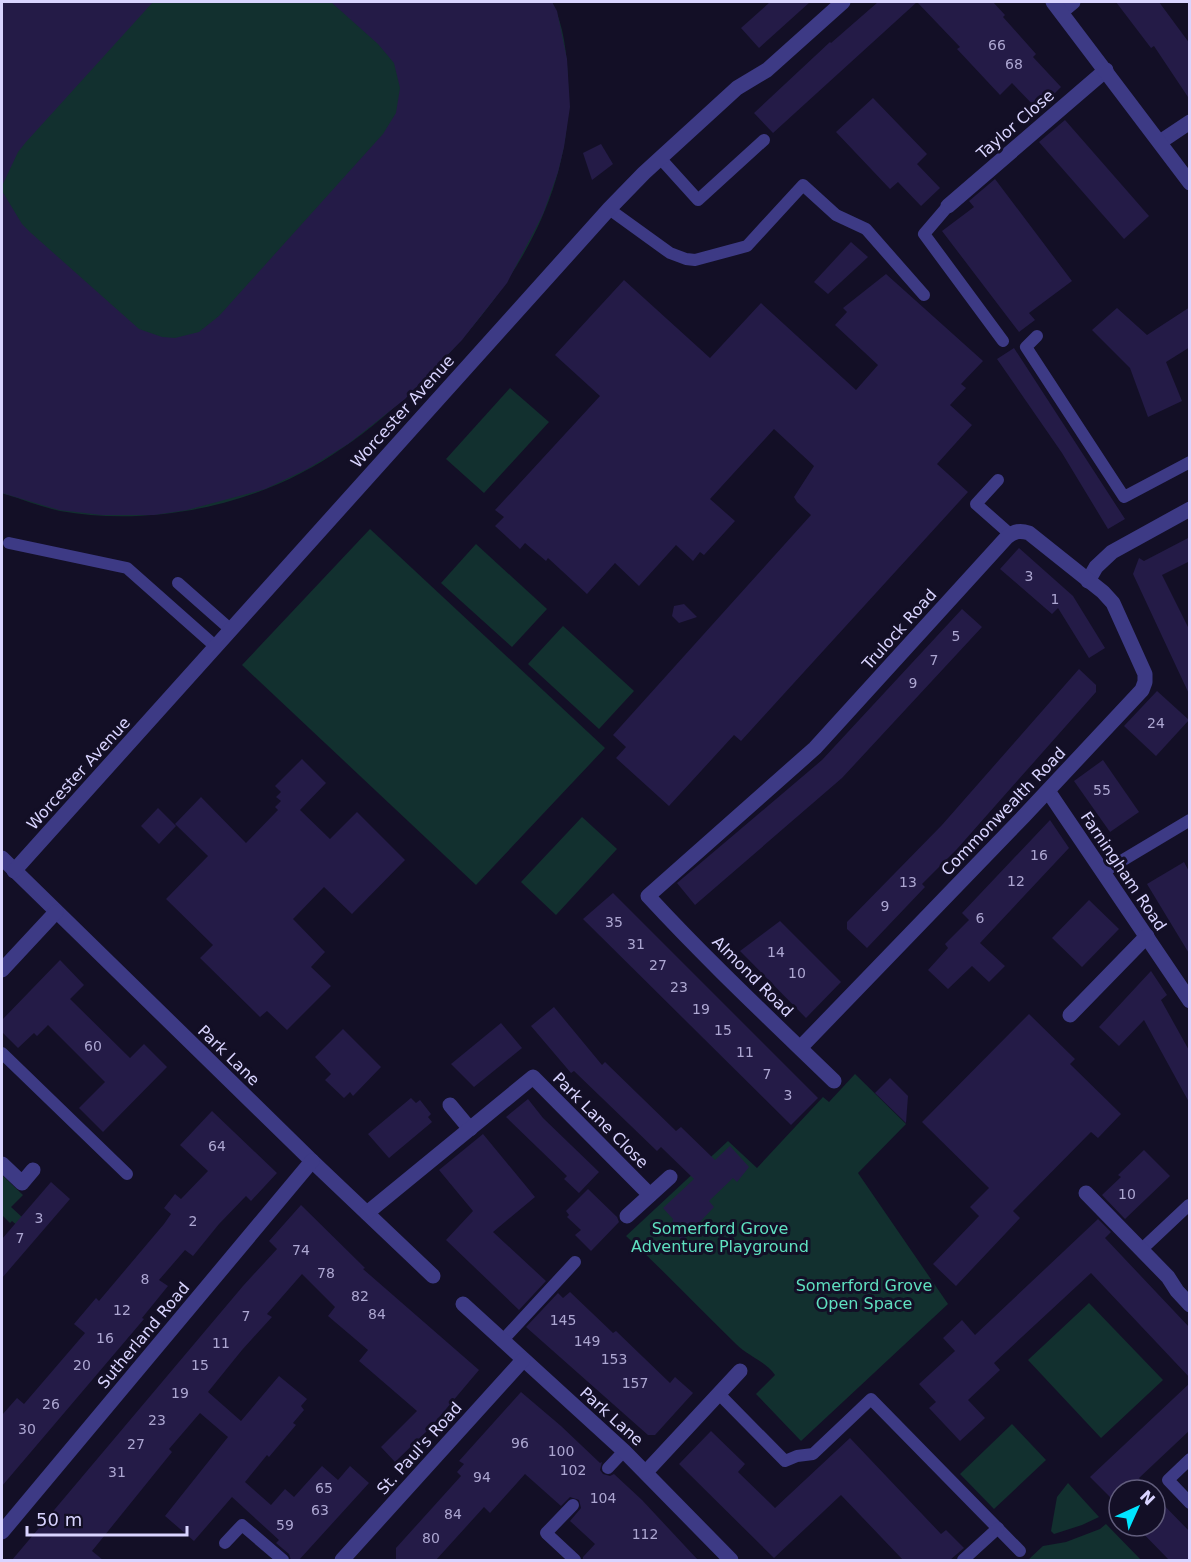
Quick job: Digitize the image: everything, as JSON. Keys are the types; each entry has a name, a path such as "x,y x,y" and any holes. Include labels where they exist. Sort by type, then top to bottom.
{"street":[{"name":"Worcester Avenue","path":"14,871 609,209 660,158 737,88 767,70 843,2"},
{"path":"1062,5 1106,70 1190,183"},
{"name":"Taylor Close","path":"948,206 1106,70"},
{"path":"1160,142 1190,122"},
{"path":"1010,534 1021,530 1029,533 1088,581 1096,567 1112,552 1190,508"},
{"name":"Trulock Road","path":"648,896 815,748 1010,534"},
{"name":"Commonwealth Road","path":"800,1048 1137,696 1145,682 1145,674 1113,603 1088,581"},
{"name":"Farningham Road","path":"1048,791 1190,1001"},
{"name":"Park Lane","path":"2,858 433,1276"},
{"name":"Almond Road","path":"648,896 834,1081"},
{"path":"2,970 56,912"},
{"path":"1070,1015 1147,936"},
{"name":"Park Lane Close","path":"367,1213 533,1077 650,1195"},
{"path":"450,1105 470,1129"},
{"name":"Sutherland Road","path":"2,1530 312,1161"},
{"path":"2,1164 22,1183 33,1170"},
{"name":"Park Lane Close","path":"627,1216 670,1177"},
{"path":"1086,1193 1168,1277 1190,1305"},
{"name":"Park Lane","path":"463,1304 646,1472 731,1560"},
{"name":"St. Paul's Road","path":"342,1560 523,1360"},
{"path":"646,1472 740,1371"}],"lane":[{"path":"660,158 698,200 764,140"},
{"path":"609,209 670,253 695,260 747,246 803,185 836,215 866,229 924,296"},
{"path":"948,206 924,234 1003,341"},
{"path":"1037,336 1026,347 1124,497 1190,462"},
{"path":"998,480 976,504 1010,534"},
{"path":"9,543 127,568 215,646"},
{"path":"178,583 230,629"},
{"path":"1103,872 1190,820"},
{"path":"2,1053 127,1174"},
{"path":"1141,1250 1189,1205"},
{"path":"502,1341 575,1262"},
{"path":"719,1394 785,1461 797,1456 813,1454 871,1399 1020,1551"},
{"path":"608,1468 624,1451"},
{"path":"1190,1459 1168,1480 1190,1503"},
{"path":"573,1505 546,1533 575,1560"},
{"path":"225,1543 242,1525 283,1560"},
{"path":"963,1560 998,1528"}],"green space":[{"path":"2,2 552,2 564,40 568,81 567,124 560,165 547,204 530,242 509,278 484,312 428,375 353,441 289,479 242,498 216,505 138,516 86,515 53,509 2,493"},
{"path":"510,388 549,422 484,493 446,459"},
{"path":"370,529 605,748 476,885 242,665"},
{"path":"476,544 547,609 512,647 441,583"},
{"path":"563,626 634,691 599,729 528,664"},
{"path":"582,817 617,849 556,915 521,882"},
{"name":"Somerford Grove Open Space","path":"855,1074 906,1124 858,1173 948,1304 801,1441 756,1394 775,1375 771,1370 736,1344 626,1236 728,1141 757,1168 823,1097 829,1102"},
{"path":"2,1175 23,1195 11,1207 24,1219 18,1226 12,1221 10,1223 2,1215"},
{"path":"1089,1303 1163,1380 1101,1438 1028,1360"},
{"path":"1012,1424 1046,1460 994,1509 960,1474"},
{"path":"1068,1483 1099,1517 1054,1534 1051,1531 1057,1497"},
{"path":"1106,1524 1107,1538 1120,1538 1141,1560 1028,1560 1043,1546 1066,1542 1100,1529"}],"building":[{"path":"2,2 153,2 26,142 18,152 2,186"},
{"path":"331,2 552,2 557,11 567,59 570,107 564,147 543,214 507,283 462,340 405,399 348,444 307,469 265,489 187,510 154,515 102,515 59,510 2,493 2,191 22,224 139,329 162,337 175,338 199,332 219,316 383,134 396,113 400,88 394,63 378,44"},
{"path":"770,2 810,2 759,48 741,28"},
{"path":"878,2 917,2 773,133 754,113 830,42"},
{"path":"917,2 993,2 1005,15 1003,17 1036,54 1033,57 1061,87 1038,110 1012,83 1000,95 957,49 960,47"},
{"path":"1116,2 1159,2 1190,44 1190,100 1154,46 1151,48"},
{"path":"873,98 927,154 917,164 940,188 921,206 898,182 890,189 836,132"},
{"path":"1065,120 1149,216 1124,239 1039,142"},
{"path":"601,144 613,164 592,180 583,153"},
{"path":"995,179 1072,281 1029,313 1035,320 1019,332 942,231 974,207 969,201"},
{"path":"851,242 868,257 828,294 814,282"},
{"path":"886,274 983,361 961,384 966,388 950,405 972,425 937,464 968,492 741,741 734,735 669,806 616,758 626,747 613,735 811,515 794,497 814,466 774,429 710,499 735,521 704,555 700,552 693,561 676,545 639,586 615,563 587,594 548,558 546,561 525,543 520,549 495,526 504,517 495,510 600,396 555,355 624,280 710,358 761,303 856,390 878,365 835,325 847,312 843,308"},
{"path":"1190,307 1190,347 1166,362 1182,401 1148,417 1130,368 1092,330 1117,308 1147,335"},
{"path":"1014,348 1125,519 1108,529 1062,453 997,359"},
{"path":"1190,537 1190,561 1162,575 1190,631 1190,696 1133,574 1139,558 1144,561"},
{"path":"1019,548 1073,596 1105,648 1089,658 1058,608 1052,614 1000,569"},
{"path":"684,604 697,617 679,623 672,616 674,606"},
{"path":"962,609 982,627 842,778 695,905 677,883 822,760"},
{"path":"1079,669 1096,685 1096,692 957,849 922,884 925,887 867,948 847,929 847,922 942,825"},
{"path":"1157,691 1189,720 1156,756 1124,726"},
{"path":"302,759 326,783 300,810 330,839 357,812 405,860 352,914 324,887 293,919 325,952 311,967 331,986 287,1030 267,1011 260,1017 200,958 213,945 166,899 208,856 175,824 201,797 246,843 278,810 275,807 281,801 276,797 281,792 275,786"},
{"path":"1103,760 1139,812 1110,832 1074,781"},
{"path":"158,808 176,826 159,844 141,826"},
{"path":"1050,820 1069,848 980,943 1005,966 989,982 972,966 948,989 928,970 948,948 945,944 969,920 962,913"},
{"path":"1184,862 1190,873 1190,955 1147,884"},
{"path":"613,893 818,1098 791,1125 583,919"},
{"path":"1089,900 1119,929 1082,967 1052,938"},
{"path":"780,921 841,982 806,1018 740,951"},
{"path":"60,960 84,985 70,999 130,1058 144,1044 167,1067 103,1132 79,1108 105,1082 48,1025 37,1036 34,1033 18,1048 2,1032 2,1020"},
{"path":"1151,971 1167,995 1161,1000 1190,1052 1190,1104 1144,1020 1119,1046 1099,1027"},
{"path":"554,1007 602,1065 605,1062 676,1131 681,1127 715,1160 730,1146 749,1167 737,1182 733,1178 709,1201 714,1207 682,1241 671,1228 673,1219 663,1208 694,1179 661,1147 657,1151 574,1071 571,1073 531,1026"},
{"path":"1029,1014 1075,1059 1070,1064 1121,1114 1098,1138 1091,1132 1013,1211 1020,1218 956,1286 933,1264 979,1216 970,1207 989,1188 922,1122"},
{"path":"501,1023 522,1048 474,1087 451,1064"},
{"path":"343,1029 381,1067 353,1096 350,1092 344,1098 325,1080 331,1074 315,1057"},
{"path":"890,1078 908,1096 906,1123 875,1093"},
{"path":"411,1098 416,1103 420,1100 431,1114 428,1117 432,1122 389,1158 368,1134"},
{"path":"528,1099 543,1118 599,1172 579,1193 564,1179 567,1176 506,1117"},
{"path":"212,1111 277,1173 251,1201 246,1196 193,1256 185,1250 159,1280 168,1286 142,1318 144,1319 2,1486 2,1415 17,1398 24,1404 85,1333 74,1324 96,1298 99,1301 164,1224 171,1214 164,1208 175,1194 181,1199 208,1171 180,1145"},
{"path":"483,1134 535,1197 493,1232 546,1281 519,1310 446,1240 473,1211 439,1170"},
{"path":"1144,1150 1170,1176 1125,1219 1102,1195 1121,1177 1118,1175"},
{"path":"51,1182 70,1199 2,1278 2,1239"},
{"path":"588,1189 617,1217 619,1222 591,1251 575,1235 581,1230 567,1217 569,1215 566,1211"},
{"path":"301,1205 365,1268 363,1269 479,1370 430,1428 395,1462 381,1447 417,1411 359,1361 368,1350 328,1316 335,1307 302,1274 267,1314 272,1317 208,1392 241,1421 279,1376 307,1399 301,1406 304,1410 293,1423 296,1425 245,1482 271,1505 285,1489 294,1497 322,1466 338,1480 350,1466 369,1483 299,1560 291,1560 289,1554 276,1543 279,1540 232,1497 194,1541 165,1516 228,1437 200,1413 169,1449 172,1452 92,1551 103,1560 12,1560 243,1286 277,1249 269,1241"},
{"path":"1098,1219 1111,1232 1105,1238 1190,1328 1190,1378 1091,1273 994,1363 1000,1370 968,1400 985,1418 960,1441 929,1408 936,1402 919,1384 955,1351 943,1338 962,1320 975,1335"},
{"path":"570,1292 613,1333 616,1331 670,1383 675,1377 693,1393 655,1435 648,1435 526,1327 558,1293 563,1298"},
{"path":"1190,1383 1190,1430 1139,1478 1107,1478 1107,1494 1090,1477"},
{"path":"521,1392 600,1463 602,1462 600,1470 603,1474 610,1476 614,1474 642,1500 698,1560 583,1560 595,1544 570,1521 581,1508 579,1500 570,1497 561,1506 525,1474 490,1513 484,1507 436,1560 396,1560 396,1548 461,1476 457,1472 464,1464 459,1461"},
{"path":"711,1431 745,1464 738,1472 775,1508 850,1438 941,1534 946,1530 964,1548 950,1560 903,1560 841,1495 774,1558 679,1464"},
{"path":"1167,1508 1190,1532 1190,1560 1169,1560 1148,1538 1167,1538"}],"park label":[{"name":"Somerford Grove Adventure Playground","path":"720,1237"}]}
